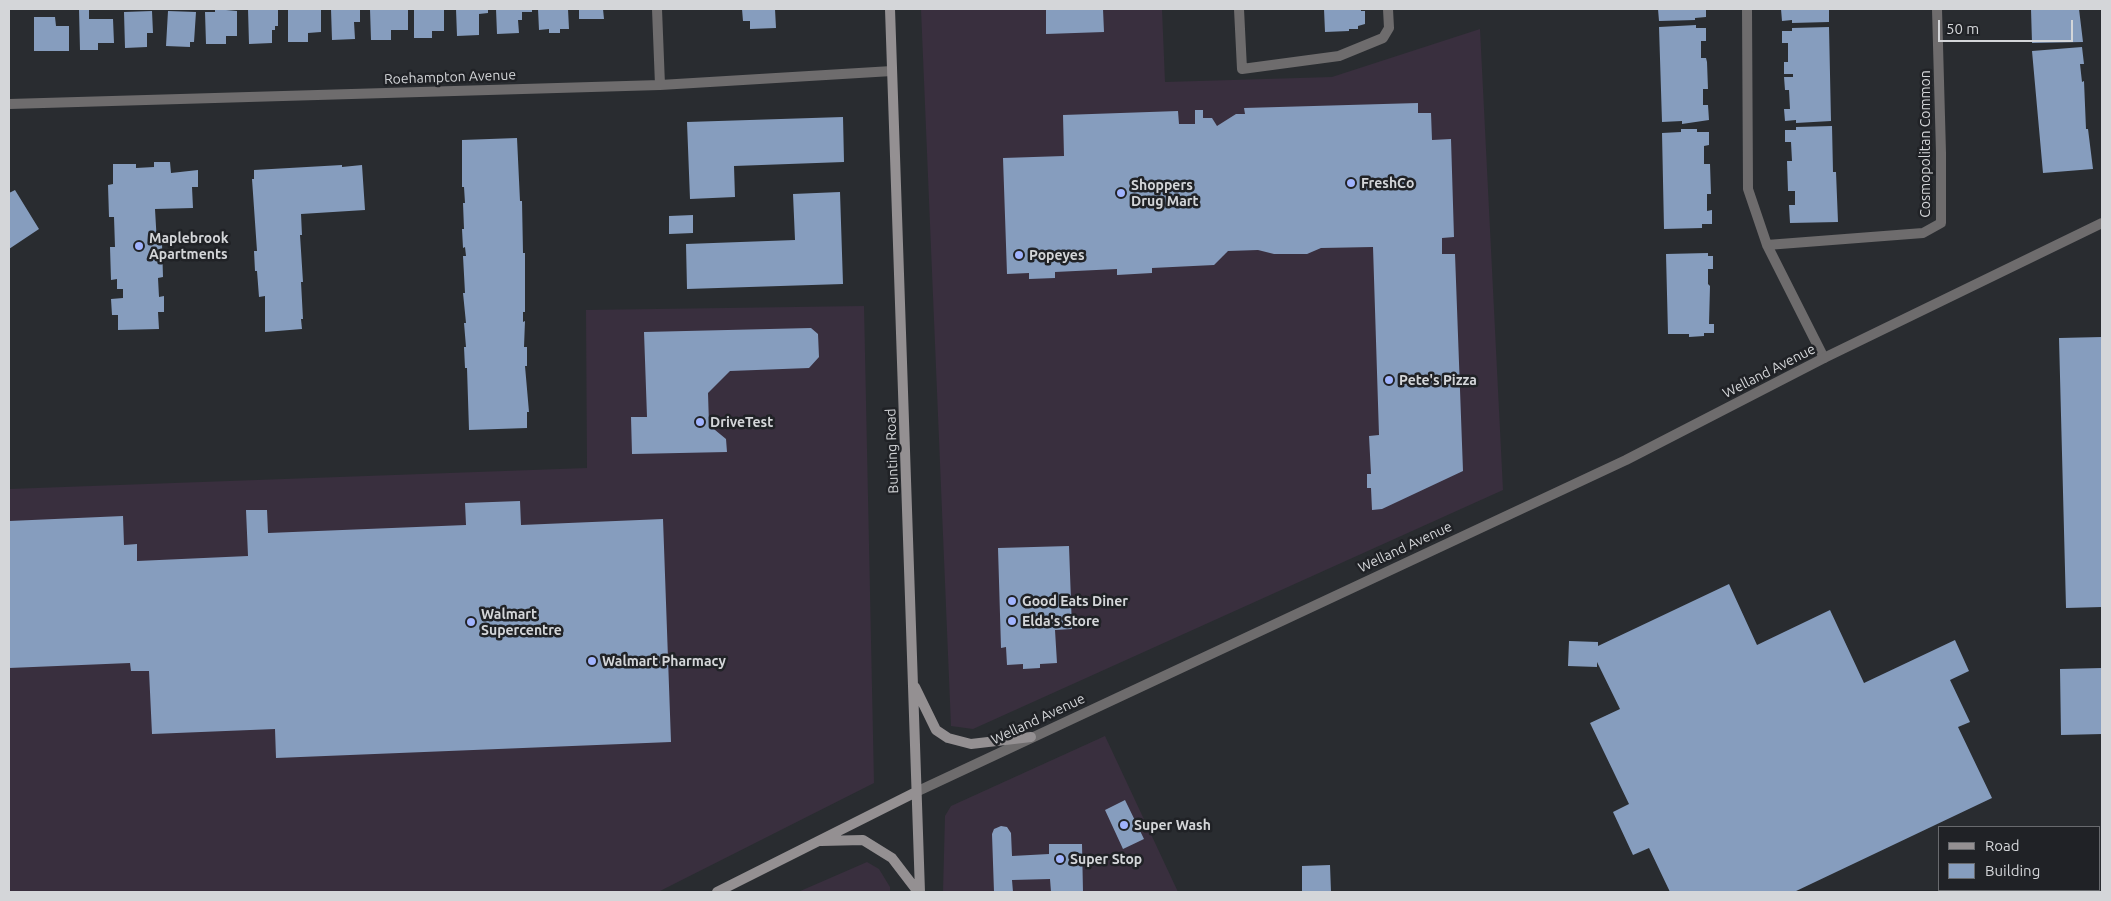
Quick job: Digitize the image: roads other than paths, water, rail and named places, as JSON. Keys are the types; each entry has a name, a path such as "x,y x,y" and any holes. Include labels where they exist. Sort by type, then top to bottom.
{"main road":[{"name":"Bunting Road","path":"890,9 919,892"},
{"path":"913,684 936,730 948,738 971,744 1031,737"},
{"name":"Welland Avenue","path":"717,892 916,792"},
{"path":"817,841 863,840 892,858 919,892"}],"street":[{"path":"658,9 660,85"},
{"path":"1239,9 1242,69 1339,56 1383,38 1389,28 1388,9"},
{"path":"1747,9 1748,189 1767,245 1824,358"},
{"name":"Cosmopolitan Common","path":"1767,245 1923,233 1941,223 1937,9"},
{"name":"Roehampton Avenue","path":"9,104 660,85 892,72"},
{"name":"Welland Avenue","path":"916,792 1626,460 1824,358 2102,223"}],"place":[{"name":"FreshCo","path":"1351,183"},
{"name":"Shoppers Drug Mart","path":"1121,193"},
{"name":"Maplebrook Apartments","path":"139,246"},
{"name":"Popeyes","path":"1019,255"},
{"name":"Pete's Pizza","path":"1389,380"},
{"name":"DriveTest","path":"700,422"},
{"name":"Good Eats Diner","path":"1012,601"},
{"name":"Elda's Store","path":"1012,621"},
{"name":"Walmart Supercentre","path":"471,622"},
{"name":"Walmart Pharmacy","path":"592,661"},
{"name":"Super Wash","path":"1124,825"},
{"name":"Super Stop","path":"1060,859"}]}
